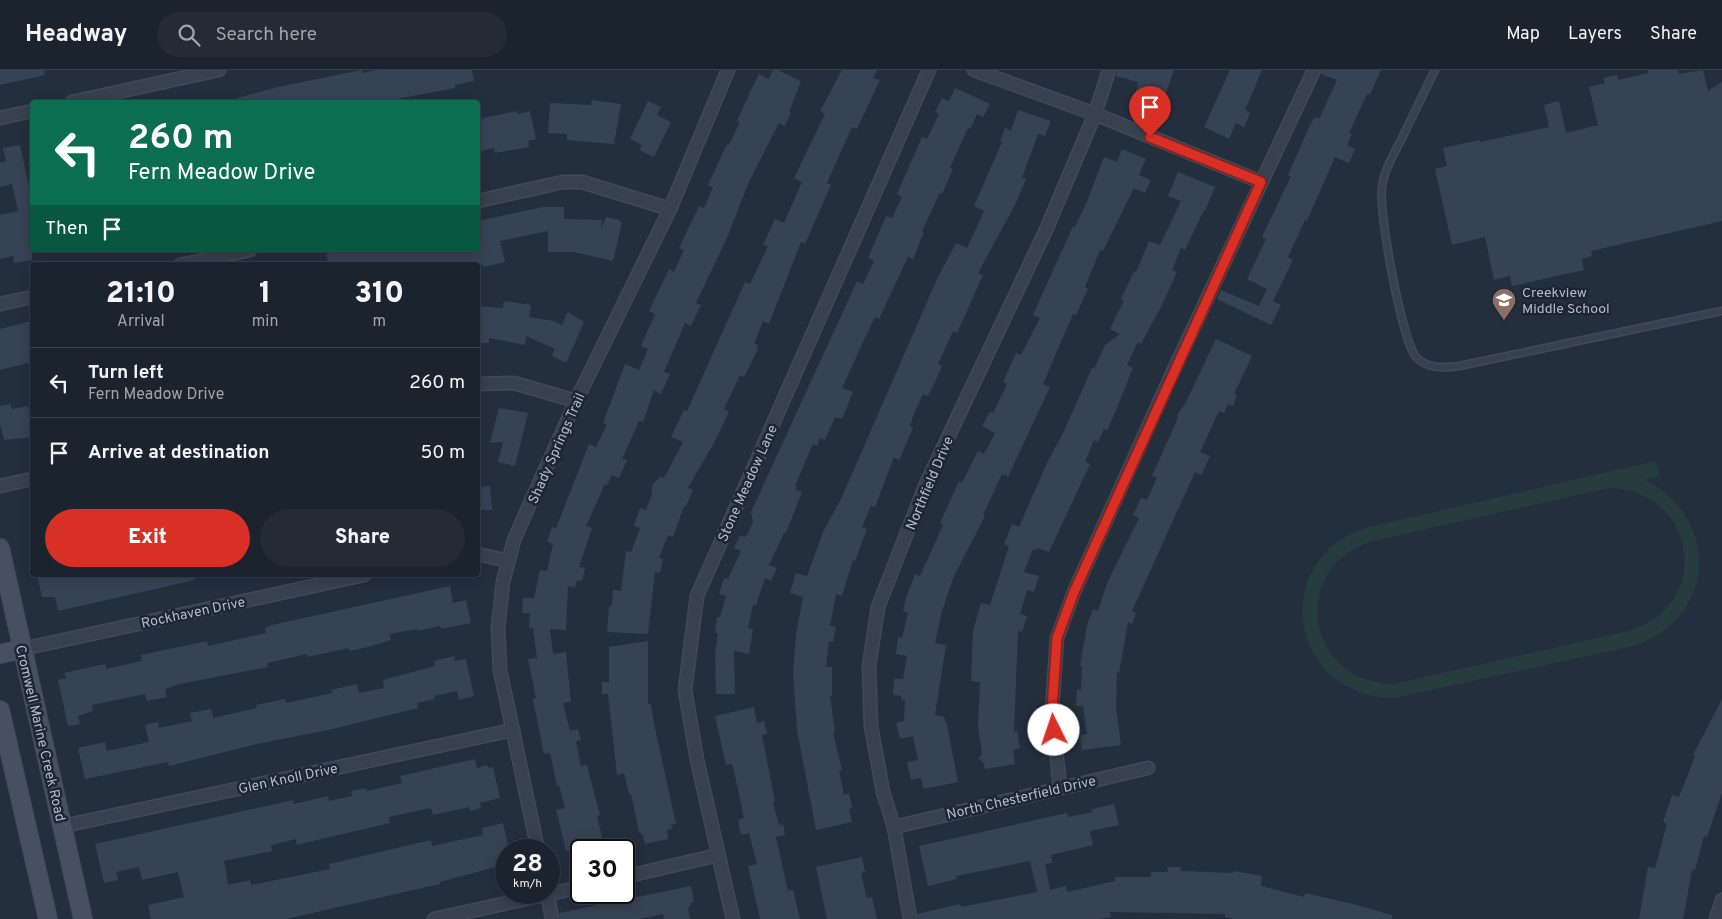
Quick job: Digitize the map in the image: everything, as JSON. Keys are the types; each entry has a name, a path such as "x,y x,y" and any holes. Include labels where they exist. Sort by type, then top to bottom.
{"main road":[{"name":"Cromwell Marine Creek Road","path":"0,548 83,919"},
{"path":"0,654 22,649"},
{"path":"0,710 48,919"}],"street":[{"path":"81,100 219,70"},
{"name":"Shady Springs Trail","path":"536,839 500,670 498,628 503,582 508,561 514,540 576,402 670,209 728,70"},
{"name":"Stone Meadow Lane","path":"733,919 697,760 685,690 697,596 929,70"},
{"path":"974,70 1095,114 1261,182"},
{"name":"Northfield Drive","path":"910,919 894,827 883,792 871,726 869,666 878,607 926,484 1046,230 1095,114 1109,70"},
{"path":"1060,788 1052,710 1057,638 1074,592 1314,70"},
{"path":"0,118 30,111"},
{"path":"480,201 563,182 582,182 670,209"},
{"path":"194,262 241,252"},
{"path":"0,304 30,297"},
{"path":"480,384 514,383 576,402"},
{"path":"0,486 30,479"},
{"path":"480,554 508,561"},
{"name":"Rockhaven Drive","path":"22,649 355,577"},
{"name":"Glen Knoll Drive","path":"63,826 513,730"},
{"name":"North Chesterfield Drive","path":"894,827 1148,768"},
{"path":"635,874 718,855"},
{"path":"1716,919 1722,900"},
{"path":"434,919 502,904"},
{"path":"549,904 552,919"}],"lane":[{"path":"1435,70 1387,168 1381,196 1381,213 1389,258 1407,336 1417,357 1432,366 1459,366 1722,311"}],"green space":[{"path":"1656,461 1660,476 1645,480 1670,497 1687,519 1697,543 1699,568 1694,592 1681,614 1661,633 1633,646 1394,698 1358,692 1331,675 1313,651 1304,623 1304,594 1315,566 1336,543 1369,527","holes":["1609,488 1639,494 1661,508 1676,527 1684,551 1683,575 1674,598 1656,617 1629,631 1393,684 1363,679 1341,665 1326,645 1318,622 1319,597 1328,574 1346,554 1373,541"]}],"building":[{"path":"0,70 44,70 45,75 0,85"},
{"path":"362,70 362,73 377,70 472,70 474,81 455,85 455,88 392,100 237,100 237,98 278,87"},
{"path":"773,70 778,70 801,81 789,112 791,113 785,126 779,123 748,184 727,238 696,303 701,305 691,326 685,323 664,372 670,374 661,394 654,390 643,422 639,421 622,459 627,460 619,478 612,475 607,485 605,484 586,526 592,528 579,567 585,568 582,581 577,580 575,588 568,586 566,630 550,629 553,654 566,652 571,702 563,703 570,731 578,729 581,740 576,741 581,766 587,765 600,815 597,816 602,839 570,839 570,851 566,851 556,810 565,808 559,785 557,786 550,753 544,754 533,699 536,698 528,659 537,658 533,628 529,628 530,613 522,613 523,598 534,598 540,570 547,571 553,544 547,542 552,527 556,528 589,444 596,447 607,424 603,423 625,364 639,370 648,349 641,346 655,314 649,311 669,269 674,272 684,250 679,248 699,206 704,208 713,187 708,185 727,144 729,145 740,122 737,121 752,88 759,74 769,79"},
{"path":"842,70 877,70 873,78 880,80 857,129 852,127 827,183 831,185 805,244 801,242 769,324 763,321 754,344 758,345 756,353 744,377 740,375 724,409 729,412 688,488 693,490 686,506 684,506 673,537 668,535 659,558 663,559 660,573 655,572 648,634 607,632 609,606 612,606 613,590 621,591 626,551 631,552 640,528 634,526 640,508 646,510 652,494 652,485 660,477 664,478 683,442 671,437 684,410 687,411 745,282 750,284 768,246 763,245 775,219 784,223 802,182 794,178 825,114 820,111"},
{"path":"1117,70 1174,70 1161,107 1134,100 1138,82 1116,76"},
{"path":"1230,70 1262,70 1245,110 1250,113 1244,127 1236,123 1229,139 1204,127"},
{"path":"1322,70 1381,70 1370,95 1367,94 1349,133 1352,134 1347,145 1355,149 1349,163 1335,157 1307,221 1305,220 1288,257 1293,260 1273,301 1281,305 1271,325 1217,299 1221,290 1259,306 1267,289 1247,279 1266,239 1262,237 1291,176 1288,175 1310,125 1315,117 1319,119 1337,80 1321,74"},
{"path":"1648,70 1678,70 1679,74 1703,70 1708,91 1722,82 1722,221 1591,251 1592,256 1582,259 1584,270 1512,286 1510,276 1494,280 1485,237 1452,245 1435,169 1447,166 1443,148 1549,127 1544,105 1559,101 1566,133 1598,125 1589,87 1605,83 1603,78 1617,75 1618,80 1648,73"},
{"path":"955,88 990,104 983,117 977,114 970,129 968,128 950,168 953,169 942,194 940,193 922,231 924,232 913,259 908,257 879,319 875,317 863,342 842,388 853,392 842,419 835,417 825,440 820,438 817,446 813,444 795,486 797,487 796,490 802,492 786,533 784,533 769,565 777,568 771,581 765,578 756,605 753,605 748,628 753,629 749,654 734,651 735,694 716,694 715,654 718,633 715,633 717,617 720,617 726,596 719,594 724,578 728,579 741,551 734,548 740,535 746,537 753,522 751,512 857,281 863,284 874,261 868,258 886,216 892,218 902,197 897,194 922,137 927,139 939,114 935,112 942,98 949,101"},
{"path":"592,100 621,104 614,144 567,140 567,134 548,133 550,103 591,105"},
{"path":"648,101 661,107 657,115 671,122 654,157 639,150 642,145 630,139"},
{"path":"1018,110 1051,121 1045,136 1038,134 1022,178 1026,179 1015,205 978,273 983,275 957,333 953,331 938,364 942,366 936,380 928,396 923,394 913,416 910,427 913,428 899,460 894,457 875,507 871,506 862,527 867,529 855,561 853,560 842,596 836,594 830,626 836,627 833,642 829,641 826,667 832,667 832,696 830,696 835,732 833,732 842,770 839,771 844,795 849,793 852,808 849,809 852,822 816,830 797,730 793,672 796,635 803,597 790,593 796,573 807,576 823,532 841,499 937,279 956,243 967,248 984,211 974,206 1002,142 1000,141 1005,128 1011,131"},
{"path":"517,111 518,114 530,111 536,139 528,141 529,147 495,153 494,148 480,152 480,119"},
{"path":"20,145 30,192 30,252 32,252 32,260 14,263 13,256 0,259 0,215 18,211 12,184 0,187 0,163 6,161 3,148"},
{"path":"1122,149 1146,159 1139,175 1151,180 1145,193 1134,188 1103,251 1100,250 1085,287 1088,289 1076,315 1073,314 1043,384 1050,387 1008,477 1002,474 983,515 985,516 954,576 942,611 935,643 946,645 935,715 944,717 947,725 958,782 923,789 921,778 911,780 907,762 918,760 913,736 900,739 896,723 904,721 905,700 902,700 901,696 893,695 894,679 903,679 907,656 896,654 898,637 902,638 908,613 903,611 906,598 915,574 920,576 943,525 940,523 959,481 962,483 978,451 984,454 995,433 982,426 990,412 993,413 1007,384 1003,382 1016,353 1021,355 1040,318 1033,315 1073,226 1075,227 1086,204 1104,157 1117,162"},
{"path":"1178,172 1215,187 1185,250 1181,248 1172,270 1177,272 1163,303 1141,344 1138,342 1127,365 1133,368 1114,415 1107,431 1104,429 1098,442 1094,440 1085,462 1090,464 1049,552 1037,548 1036,550 1033,549 1024,572 1039,576 1034,592 1027,590 1020,614 1027,616 1022,632 1018,631 1014,732 1017,731 1020,748 1013,750 1015,764 985,769 983,762 978,759 982,754 978,726 980,682 971,681 973,631 981,603 990,605 1009,546 1004,544 1012,524 1019,527 1092,368 1094,369 1105,345 1120,334 1110,329 1124,300 1121,299 1134,271 1136,272 1149,241 1160,245 1181,201 1168,196"},
{"path":"543,207 564,207 564,219 602,220 601,229 606,217 619,220 622,223 613,261 574,252 548,252 548,231 500,241 505,262 484,267 480,265 480,262 328,262 326,254 336,252 480,252 480,221"},
{"path":"504,301 531,305 529,317 554,321 562,325 568,312 584,322 566,363 552,356 555,349 526,336 525,345 489,338 489,343 480,343 480,306 503,308"},
{"path":"30,322 30,362 0,370 0,329"},
{"path":"1216,339 1252,356 1234,394 1237,395 1233,406 1228,404 1224,413 1219,411 1200,452 1210,456 1201,475 1195,472 1132,611 1136,613 1132,624 1128,622 1119,673 1117,672 1116,708 1121,745 1082,750 1080,735 1087,734 1083,706 1076,706 1077,689 1081,690 1082,666 1080,666 1087,625 1093,609 1098,611 1108,581 1139,518 1133,515 1141,498 1147,500 1157,478 1152,476 1177,420 1178,413 1185,404"},
{"path":"10,404 12,409 28,406 30,437 4,440 0,424 0,406"},
{"path":"499,408 528,413 515,466 498,462 503,442 490,443"},
{"path":"490,486 492,510 480,510 480,487"},
{"path":"37,577 194,577 195,580 58,611 55,597 42,597"},
{"path":"450,586 453,603 466,600 471,623 441,629 440,626 389,634 391,640 368,647 350,651 349,648 307,657 307,654 267,663 268,667 180,684 165,689 167,697 147,701 145,694 92,705 93,711 78,716 80,724 68,726 58,680 66,678 64,673 105,664 106,669 142,661 141,655 207,641 208,646 266,633 265,628 272,625"},
{"path":"648,641 648,704 651,704 676,824 671,825 672,829 667,830 668,839 645,844 643,835 639,832 631,794 629,794 624,773 617,775 608,694 602,694 602,682 609,682 609,647"},
{"path":"454,656 455,661 466,659 474,696 459,700 457,691 434,696 435,699 417,703 418,708 328,730 257,744 169,766 168,762 85,779 78,748 105,742 107,751 149,742 145,725 158,722 159,728 192,721 190,713 211,709 213,718 257,708 256,705 285,699 286,703 332,693 331,690 357,684 359,693 384,688 383,680 435,666 434,661"},
{"path":"1722,699 1722,793 1707,837 1704,836 1695,870 1692,870 1683,919 1639,919 1648,867 1655,868 1667,824 1663,822 1672,795 1679,797 1695,756 1693,755"},
{"path":"754,707 757,723 764,721 767,734 762,735 775,802 773,803 779,825 783,824 785,835 776,837 788,891 793,890 800,919 760,919 748,866 757,864 749,833 741,835 738,820 744,818 733,766 731,764 726,765 715,716"},
{"path":"475,759 477,768 487,765 488,768 493,767 500,798 480,803 481,808 470,811 469,807 433,815 431,808 389,817 390,823 297,845 296,839 271,845 272,851 224,861 228,885 250,880 251,885 330,869 329,864 431,840 432,846 483,835 482,828 503,823 507,839 495,839 495,867 440,882 440,884 286,919 151,919 148,905 184,897 178,872 142,880 139,867 116,872 118,880 104,883 95,844 293,800 294,804 328,796 329,801 352,796 351,791 366,788 367,791 402,783 400,776"},
{"path":"1114,804 1119,825 1090,831 1093,845 1051,855 1052,863 1045,864 1050,890 1066,886 1067,892 1115,881 1115,877 1151,877 1151,872 1168,872 1167,867 1181,867 1181,871 1233,873 1234,871 1262,876 1261,886 1304,897 1305,893 1353,904 1392,915 1392,919 1234,919 1225,917 1225,914 1110,912 1111,917 1100,919 918,919 917,914 960,904 961,907 1037,892 1030,861 956,876 957,879 928,886 919,846 1067,813 1068,817 1093,812 1092,809"},
{"path":"862,857 865,872 861,873 867,898 872,897 877,919 827,919 816,867"},
{"path":"691,886 694,902 690,903 690,907 688,907 690,919 664,919 663,914 640,919 560,919 559,913 603,904 635,904 635,897"}],"place":[{"name":"Creekview Middle School","path":"1504,321"}],"route":[{"path":"1054,730 1052,710 1057,638 1074,592 1261,182 1150,137"}]}
